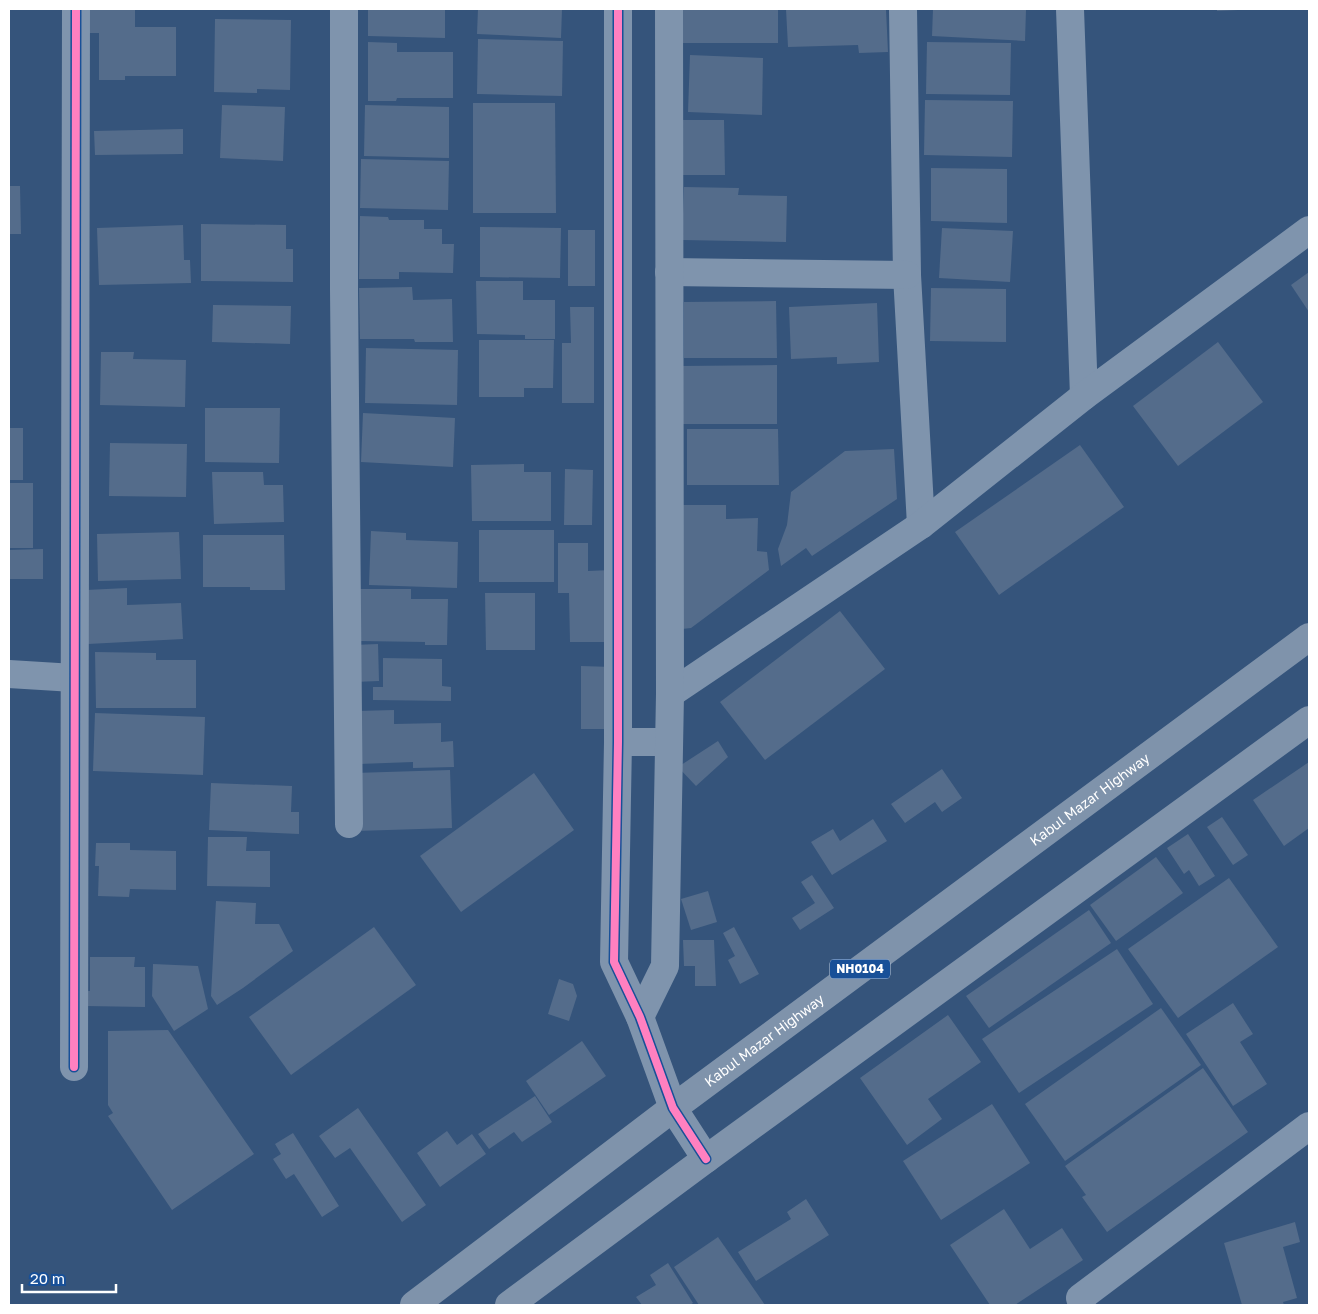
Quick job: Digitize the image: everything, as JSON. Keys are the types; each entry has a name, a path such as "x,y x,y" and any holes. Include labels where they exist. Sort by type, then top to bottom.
{"highway":[{"name":"Kabul Mazar Highway","path":"414,1305 673,1108 1309,636"},
{"path":"509,1305 706,1159 1309,720"}],"street":[{"path":"74,1067 76,9"},
{"path":"344,9 344,290 349,824"},
{"path":"618,9 618,742 614,962 640,1017 673,1108 706,1159"},
{"path":"640,1017 665,966 670,694 669,9"},
{"path":"903,9 907,275 921,525"},
{"path":"1070,9 1084,396"},
{"path":"670,694 921,525 1084,396 1309,230"},
{"path":"669,272 907,275"},
{"path":"9,674 74,678"},
{"path":"618,742 669,742"},
{"path":"1082,1305 1080,1298 1309,1126"}],"building":[{"path":"88,9 135,9 135,27 176,27 176,76 125,76 125,80 99,80 99,33 89,33"},
{"path":"368,9 445,9 445,38 368,36"},
{"path":"478,9 562,9 561,38 477,34"},
{"path":"680,9 778,9 778,43 680,43"},
{"path":"786,9 886,9 888,52 859,53 858,45 788,47"},
{"path":"933,9 1026,9 1025,41 932,36"},
{"path":"1217,9 1238,9 1238,10 1217,11"},
{"path":"215,19 291,20 290,90 257,89 257,93 214,92"},
{"path":"478,39 563,41 562,96 477,94"},
{"path":"368,42 397,43 397,52 453,52 453,98 397,98 396,101 368,101"},
{"path":"927,42 1011,43 1010,95 926,94"},
{"path":"690,55 763,58 762,115 688,112"},
{"path":"925,100 1013,101 1012,157 924,155"},
{"path":"473,103 555,103 556,213 473,213"},
{"path":"222,105 285,107 283,161 220,158"},
{"path":"365,105 449,107 449,158 364,156"},
{"path":"677,120 724,120 725,175 678,175"},
{"path":"183,129 183,154 95,155 94,131"},
{"path":"361,159 449,161 448,210 360,208"},
{"path":"931,168 1007,169 1007,223 931,221"},
{"path":"9,186 20,186 21,234 9,234"},
{"path":"684,187 739,188 738,195 787,196 786,242 682,240"},
{"path":"360,216 388,217 389,220 424,220 424,229 442,229 442,244 454,244 453,273 399,272 399,279 359,279"},
{"path":"201,224 286,225 286,249 293,249 293,282 201,281"},
{"path":"183,225 184,260 190,260 191,283 99,285 97,228"},
{"path":"480,227 561,228 560,278 480,277"},
{"path":"942,228 1013,231 1010,282 939,278"},
{"path":"568,230 595,230 595,286 568,286"},
{"path":"1309,272 1309,312 1291,285"},
{"path":"476,281 523,281 523,300 555,300 555,339 525,339 525,335 477,334"},
{"path":"412,287 413,300 452,299 453,342 415,342 414,339 360,339 359,288"},
{"path":"931,288 1006,289 1006,342 930,341"},
{"path":"776,301 777,358 684,358 684,302"},
{"path":"877,303 879,362 837,364 837,357 791,359 789,307"},
{"path":"213,305 291,306 290,344 212,342"},
{"path":"570,307 594,307 594,403 562,403 562,343 571,343"},
{"path":"479,340 554,340 553,388 524,388 524,397 479,397"},
{"path":"1218,342 1263,402 1178,466 1133,406"},
{"path":"366,348 458,350 457,405 365,403"},
{"path":"101,352 134,352 133,359 186,360 185,407 100,405"},
{"path":"777,365 777,424 680,424 679,366"},
{"path":"205,408 280,408 279,463 205,462"},
{"path":"363,413 455,418 453,467 361,462"},
{"path":"9,428 23,428 23,480 9,480"},
{"path":"687,429 778,429 779,485 687,485"},
{"path":"110,443 187,444 186,497 109,496"},
{"path":"1080,445 1124,507 999,595 955,532"},
{"path":"894,449 897,499 812,556 806,548 781,566 778,549 787,525 791,492 845,451"},
{"path":"524,464 524,472 551,472 551,521 472,521 471,465"},
{"path":"565,469 593,470 592,525 564,525"},
{"path":"212,472 263,472 264,485 283,485 284,522 214,524"},
{"path":"9,483 33,483 33,548 9,548"},
{"path":"681,505 726,505 726,519 758,518 757,551 767,552 769,570 691,628 682,629"},
{"path":"479,530 554,530 554,582 479,582"},
{"path":"371,531 406,533 406,540 458,542 457,588 369,585"},
{"path":"179,532 181,579 98,581 97,534"},
{"path":"203,535 284,535 285,590 250,590 250,587 203,587"},
{"path":"558,543 588,543 588,571 611,570 612,642 570,642 569,593 558,593"},
{"path":"43,549 43,579 9,579 9,550"},
{"path":"127,588 127,605 181,603 183,639 88,644 86,590"},
{"path":"359,589 411,589 411,599 448,599 447,645 425,645 425,642 359,641"},
{"path":"485,593 535,593 535,650 486,650"},
{"path":"840,611 885,669 765,760 720,702"},
{"path":"378,644 379,681 354,682 353,645"},
{"path":"95,652 156,653 156,660 196,660 196,708 96,708"},
{"path":"383,658 442,659 442,686 451,687 451,701 373,700 373,687 383,687"},
{"path":"581,666 613,667 614,729 581,729"},
{"path":"394,710 394,724 441,723 441,742 453,741 454,767 413,768 413,762 359,764 357,711"},
{"path":"95,713 205,717 203,775 93,771"},
{"path":"718,741 728,757 696,786 678,767"},
{"path":"1309,762 1309,828 1284,846 1253,800"},
{"path":"942,769 962,798 942,812 935,802 905,823 891,804"},
{"path":"450,770 452,828 356,831 354,773"},
{"path":"534,773 574,830 461,912 420,856"},
{"path":"211,783 292,786 291,812 299,812 299,834 209,830"},
{"path":"1222,817 1248,855 1233,865 1207,827"},
{"path":"873,819 887,841 832,875 811,842 833,829 840,841"},
{"path":"1188,834 1215,876 1199,886 1189,870 1184,874 1167,848"},
{"path":"208,837 247,837 246,851 270,851 270,887 207,886"},
{"path":"96,843 130,843 130,850 176,851 176,890 130,889 129,897 98,896 99,866 95,866"},
{"path":"1156,857 1183,893 1116,941 1090,905"},
{"path":"812,875 834,908 800,930 792,918 815,903 801,882"},
{"path":"1229,878 1278,947 1178,1018 1128,949"},
{"path":"708,891 717,922 691,930 681,899"},
{"path":"216,901 256,903 255,924 279,924 293,951 217,1005 211,996"},
{"path":"1089,910 1111,943 989,1028 966,996"},
{"path":"374,927 416,985 291,1075 249,1017"},
{"path":"734,927 759,974 740,984 728,960 735,956 723,933"},
{"path":"683,940 714,940 716,986 695,986 695,966 684,966"},
{"path":"1117,949 1153,1004 1019,1093 982,1039"},
{"path":"90,957 135,957 134,967 145,967 145,1007 86,1006 86,991 90,991"},
{"path":"153,964 198,966 208,1009 174,1031 152,996"},
{"path":"559,979 573,984 577,996 569,1021 548,1014"},
{"path":"1233,1003 1253,1034 1240,1042 1267,1084 1233,1106 1186,1034"},
{"path":"1161,1008 1201,1065 1065,1161 1025,1104"},
{"path":"948,1015 981,1062 928,1099 942,1119 907,1145 860,1078"},
{"path":"168,1030 254,1154 172,1210 108,1116 113,1113 108,1105 108,1031"},
{"path":"582,1041 606,1076 549,1115 526,1081"},
{"path":"1203,1068 1248,1132 1107,1232 1082,1197 1086,1195 1065,1166"},
{"path":"535,1096 552,1122 522,1142 514,1132 489,1149 478,1134"},
{"path":"992,1104 1030,1163 941,1220 903,1161"},
{"path":"358,1108 426,1205 402,1222 350,1148 335,1158 319,1136"},
{"path":"447,1131 457,1145 472,1134 486,1154 440,1187 417,1153"},
{"path":"293,1133 339,1206 322,1217 294,1174 286,1179 273,1159 281,1154 275,1144"},
{"path":"806,1199 829,1235 756,1281 738,1252 791,1219 787,1212"},
{"path":"1004,1209 1030,1249 1062,1228 1083,1260 1015,1305 990,1305 950,1245"},
{"path":"1295,1222 1300,1242 1283,1247 1297,1298 1283,1302 1284,1305 1242,1305 1224,1243"},
{"path":"718,1237 765,1305 699,1305 674,1267"},
{"path":"668,1263 693,1303 690,1305 642,1305 636,1297 656,1285 650,1275"}],"cycle path":[{"path":"74,1067 76,9"},
{"path":"618,9 618,742 614,962 640,1017 673,1108 706,1159"}]}
